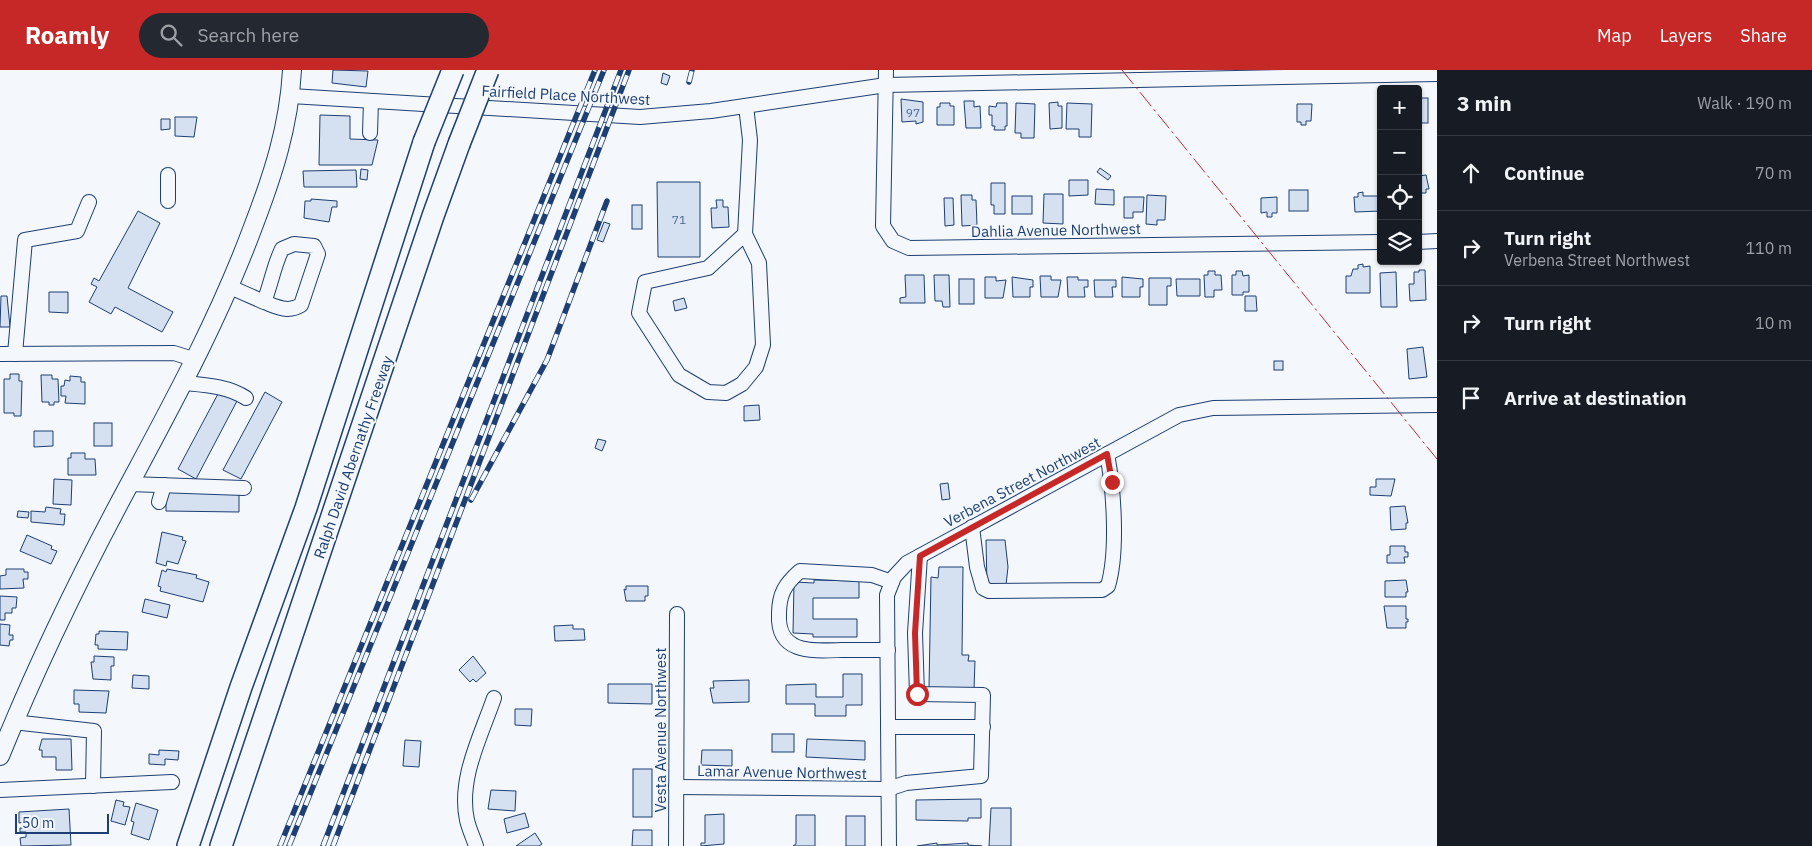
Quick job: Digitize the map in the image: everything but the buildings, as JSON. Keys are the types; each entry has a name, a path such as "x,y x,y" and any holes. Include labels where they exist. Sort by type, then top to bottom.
{"highway":[{"name":"Ralph David Abernathy Freeway","path":"188,846 241,686 306,508 424,142 453,70"},
{"name":"Ralph David Abernathy Freeway","path":"221,846 433,216 488,70"}],"main road":[{"path":"0,756 58,621 196,360 230,287 270,182 283,141 291,96 292,70"}],"street":[{"path":"886,70 886,85"},
{"name":"Fairfield Place Northwest","path":"291,96 640,117 746,106 886,85 1437,74"},
{"name":"Dahlia Avenue Northwest","path":"886,85 883,226 893,241 909,248 1377,242"},
{"path":"370,133 371,101"},
{"path":"745,234 708,268 645,282 638,313 679,376 708,392 726,393 742,384 756,367 763,345 759,263 745,234 750,140 746,106"},
{"path":"168,175 168,201"},
{"path":"15,354 25,240 77,231 89,202"},
{"path":"1422,242 1437,241"},
{"path":"230,287 264,302 284,310 294,310 301,305 318,254 314,246 294,244 282,249 276,260 273,278 264,302"},
{"path":"0,354 174,352 196,360"},
{"path":"184,383 216,386 238,392 246,398"},
{"name":"Verbena Street Northwest","path":"889,846 887,596 892,582 907,563 1179,415 1213,408 1437,405"},
{"path":"972,527 979,574 983,588 989,591 1102,590 1108,586 1112,571 1112,482 1107,454"},
{"path":"130,484 244,488"},
{"path":"159,502 164,485"},
{"path":"888,727 983,727 983,695 917,694 915,633 920,556"},
{"path":"888,650 804,650 786,641 781,633 778,615 782,590 800,571 872,575 892,582"},
{"name":"Vesta Avenue Northwest","path":"676,846 677,614"},
{"path":"476,846 467,819 466,790 472,761 494,698"},
{"path":"14,722 94,731 93,786"},
{"name":"Lamar Avenue Northwest","path":"676,788 888,790 906,783 981,776 983,727"},
{"path":"0,790 172,782"}],"railway":[{"path":"280,846 595,70"},
{"path":"289,846 604,70"},
{"path":"323,846 621,70"},
{"path":"333,846 629,70"},
{"path":"689,82 692,70"},
{"path":"471,500 547,360 607,201"}],"power":[{"path":"1122,70 1437,459"}],"route":[{"path":"917,694 915,633 920,556 1107,454 1112,482"}]}
